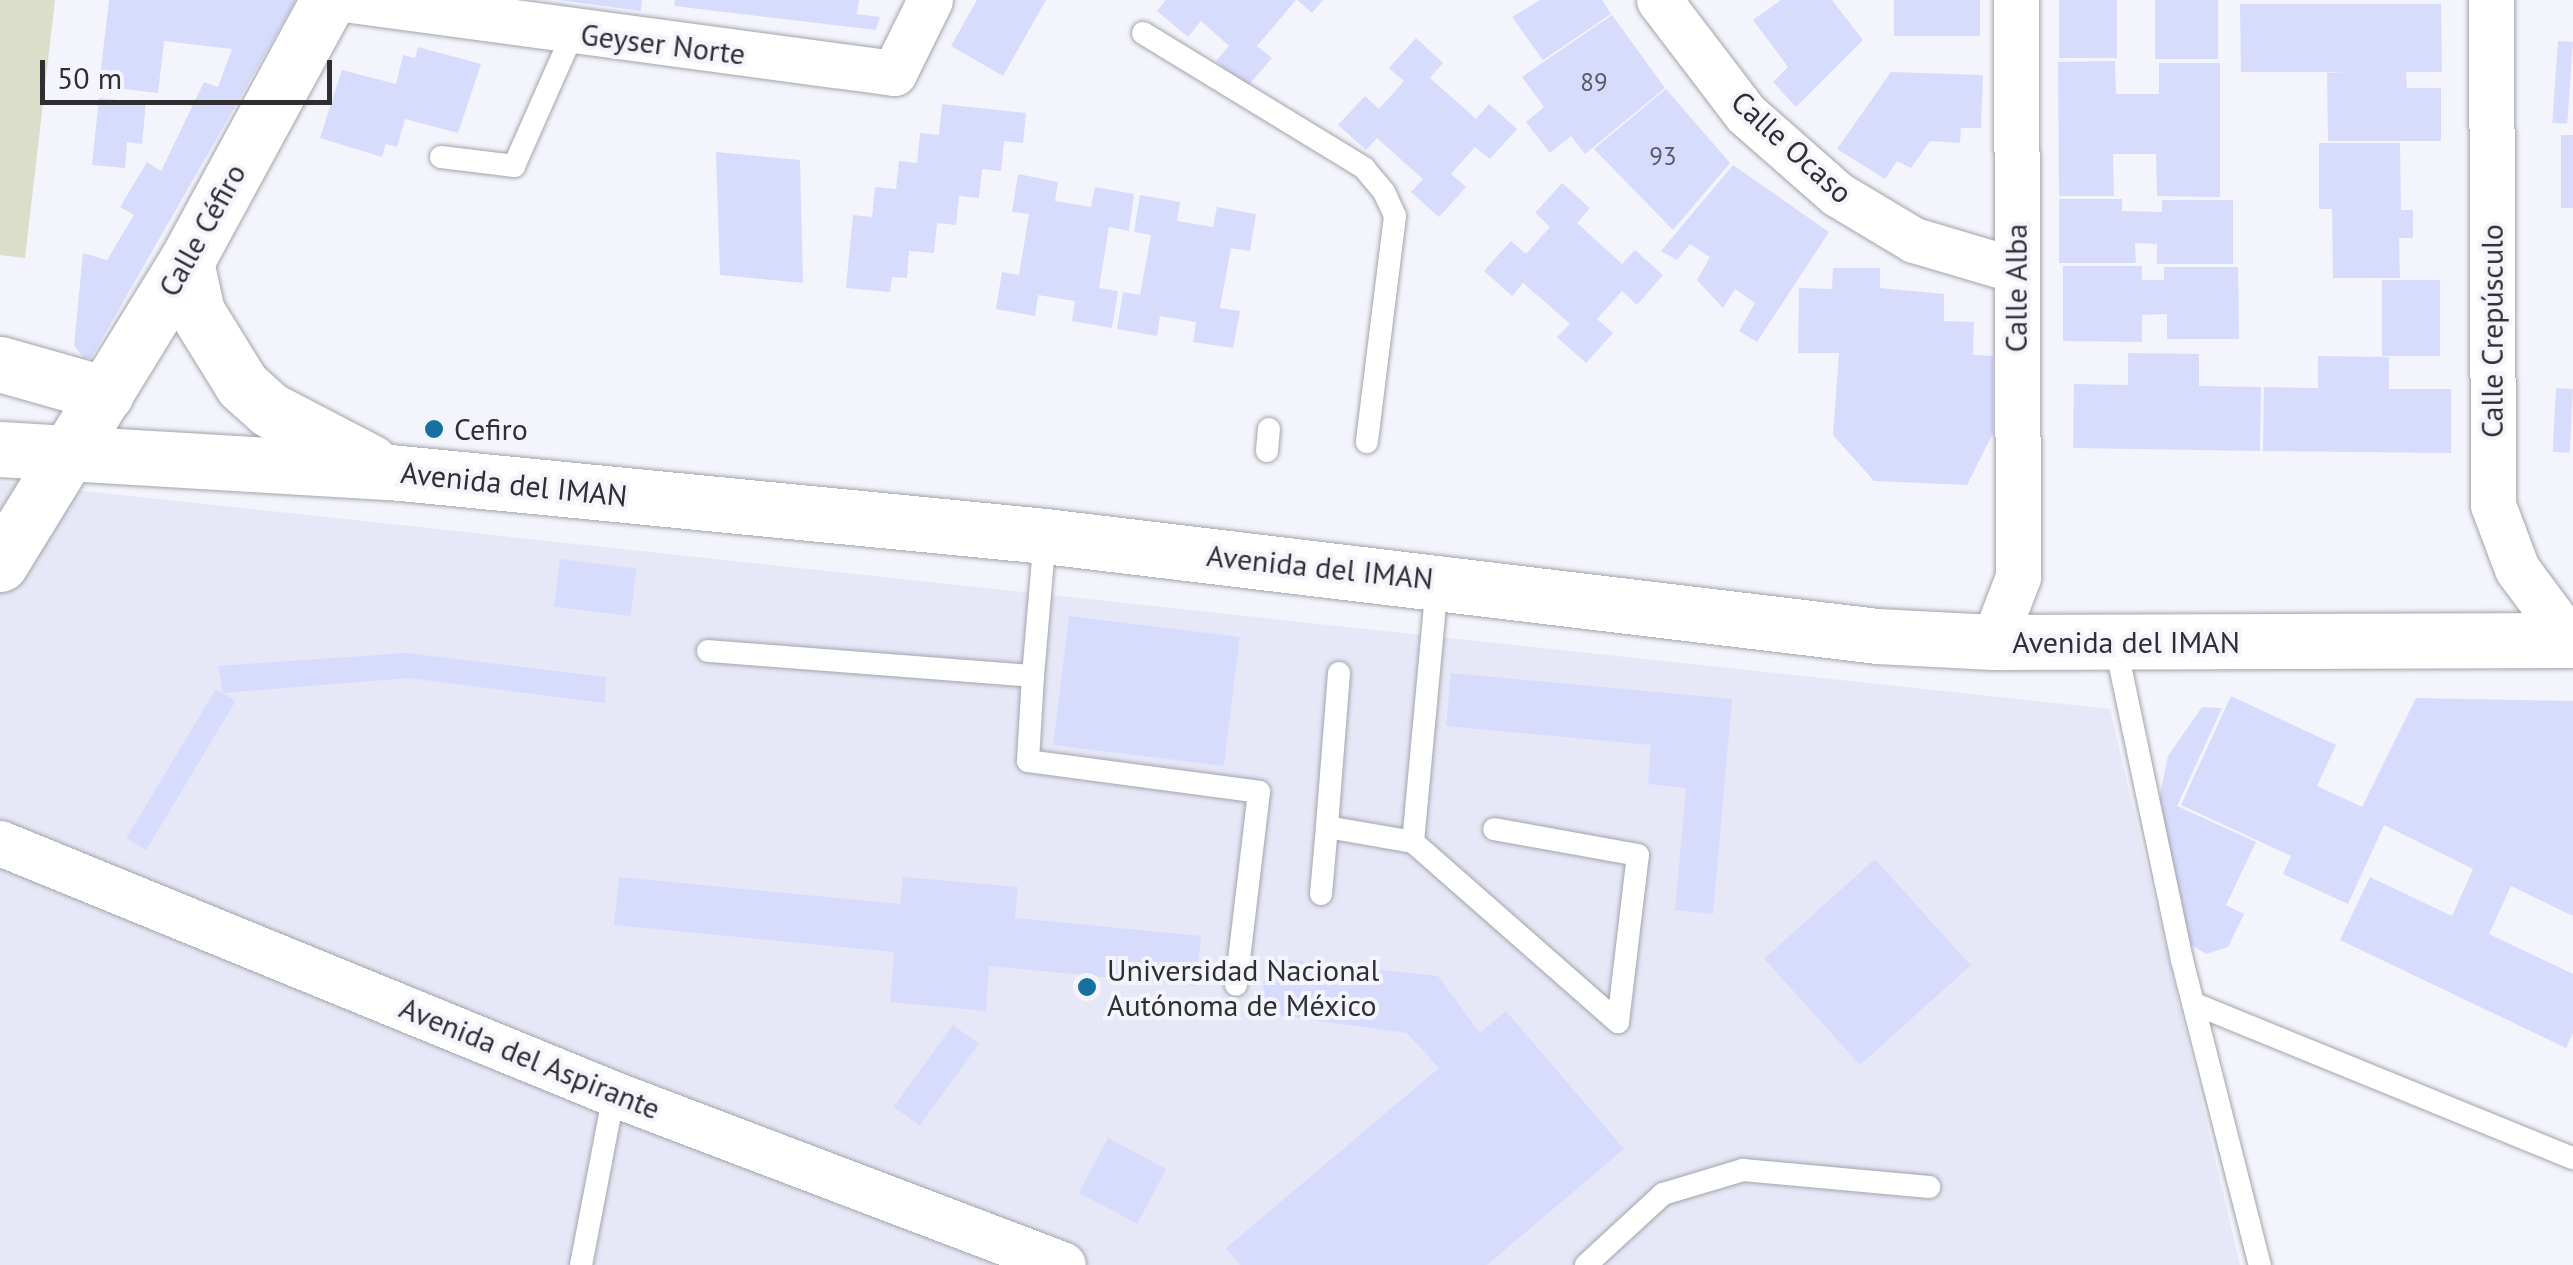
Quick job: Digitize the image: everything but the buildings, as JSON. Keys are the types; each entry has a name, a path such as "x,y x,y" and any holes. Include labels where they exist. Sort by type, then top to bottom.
{"main road":[{"name":"Calle Céfiro","path":"0,564 186,262 328,0"},
{"path":"186,262 197,312 242,385 298,426 390,472"},
{"path":"0,364 106,394"},
{"name":"Avenida del IMAN","path":"0,424 68,456"},
{"name":"Avenida del IMAN","path":"0,449 390,472 1045,536 1437,580 1877,636 1993,642 2572,640"}],"street":[{"name":"Geyser Norte","path":"351,0 573,33 894,73 930,0"},
{"name":"Calle Ocaso","path":"1659,0 1746,114 1837,194 1914,240 2015,270"},
{"name":"Calle Alba","path":"1993,642 2018,577 2016,0"},
{"name":"Calle Crepúsculo","path":"2491,0 2493,505 2518,569 2572,640"},
{"name":"Calle Alba","path":"2018,577 2056,642"},
{"name":"Avenida del Aspirante","path":"0,843 614,1094 1063,1265"}],"lane":[{"path":"440,157 514,166 573,33"},
{"path":"1143,34 1364,168 1384,192 1395,216 1367,442"},
{"path":"1045,536 1028,761 1259,792 1236,985"},
{"path":"1413,842 1437,580"},
{"path":"2115,642 2195,1004 2260,1265"},
{"path":"708,651 1033,676"},
{"path":"1320,894 1339,673"},
{"path":"1327,827 1413,842 1618,1022 1638,855 1494,829"},
{"path":"2195,1004 2573,1158"},
{"path":"581,1265 614,1094"},
{"path":"1586,1265 1662,1194 1743,1170 1929,1187"}],"shaded area":[{"name":"Universidad Nacional Autónoma de México","path":"0,482 2110,709 2240,1265 0,1265"}],"green space":[{"path":"0,0 55,0 25,258 0,255"}],"place":[{"name":"Cefiro","path":"434,429"},
{"name":"Universidad Nacional Autónoma de México","path":"1087,987"}]}
